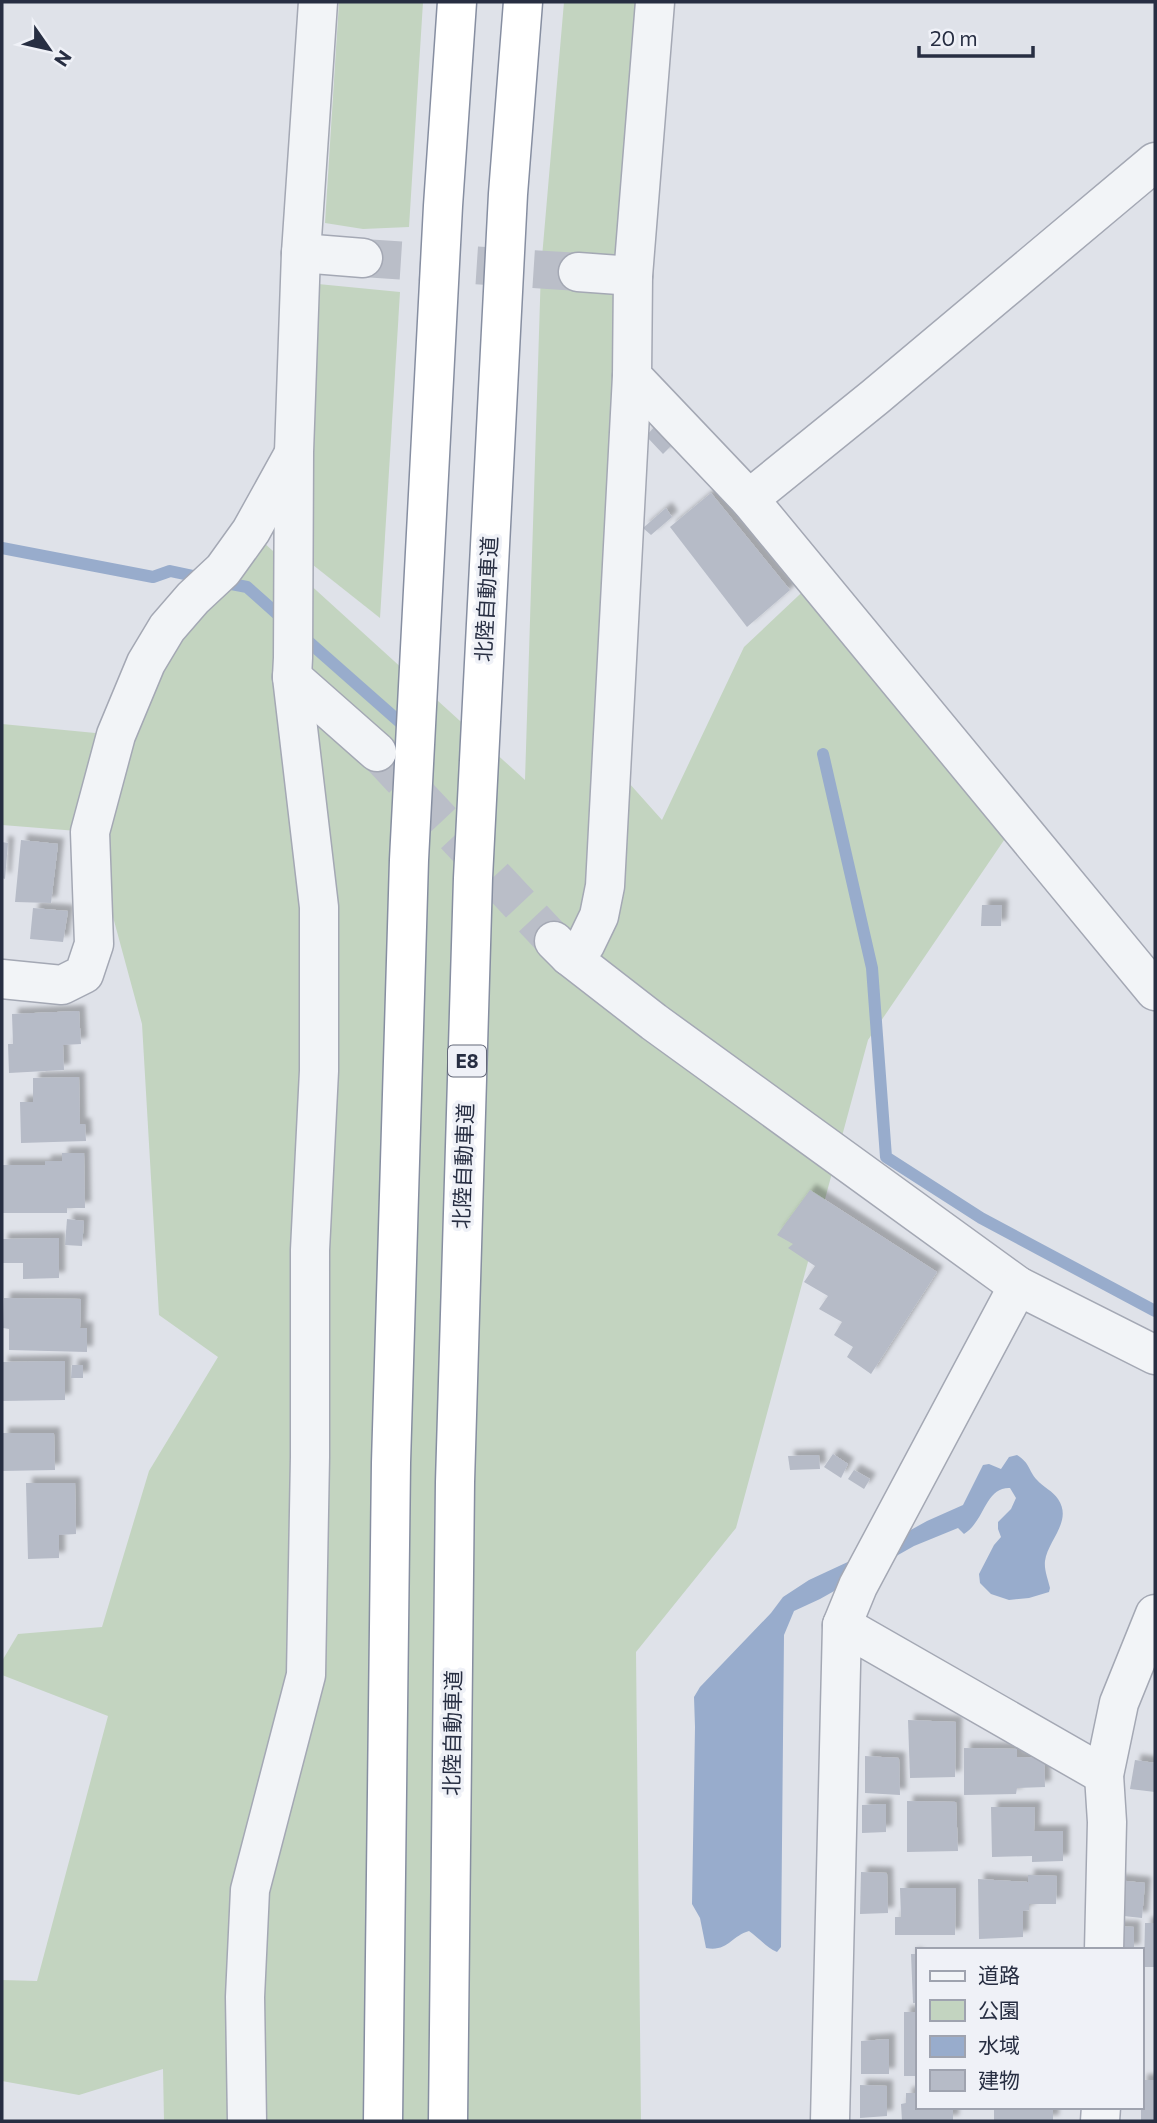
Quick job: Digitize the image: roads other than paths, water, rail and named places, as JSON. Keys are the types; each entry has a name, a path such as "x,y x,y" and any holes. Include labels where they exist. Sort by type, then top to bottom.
{"highway":[{"path":"383,2121 391,1463 409,860 443,206 457,2"},
{"name":"北陸自動車道","path":"448,2121 455,1482 472,892 508,194 523,2"}],"street":[{"path":"247,2121 245,1997 250,1890 306,1675 310,1250 319,1072 319,907 293,668 294,452 302,253 318,2"},
{"path":"655,2 633,276 632,376 602,901 585,945 562,949 654,1022 1018,1286 1155,1355"},
{"path":"748,499 875,397 1155,162"},
{"path":"302,253 363,258"},
{"path":"578,272 633,276"},
{"path":"632,376 748,499 1155,990"},
{"path":"2,979 62,985 84,975 94,944 90,832 116,735 146,663 167,628 193,597 223,570 251,531 294,452"},
{"path":"293,668 377,752"},
{"path":"830,2121 842,1625 859,1586 1018,1286"},
{"path":"1104,1948 1107,1822 1104,1775 1119,1703 1155,1614"},
{"path":"842,1625 1104,1775"}],"water":[{"path":"1017,1455 1037,1480 1056,1496 1062,1507 1061,1523 1045,1561 1049,1592 1009,1600 991,1594 980,1583 979,1574 1001,1537 998,1522 1011,1509 1016,1498 1010,1488 995,1493 977,1521 964,1534 958,1528 914,1546 794,1611 784,1635 781,1947 777,1952 769,1948 749,1931 725,1946 706,1948 700,1918 692,1904 694,1697 700,1687 783,1597 809,1580 963,1505 983,1465 989,1464 1001,1469 1009,1457"}],"waterway":[{"path":"2,548 153,577 170,571 203,578"},
{"path":"221,582 247,587 284,620"},
{"path":"301,635 403,725"},
{"path":"823,754 872,968 886,1157 981,1218 1155,1311"}],"tunnel":[{"path":"363,258 578,272"},
{"path":"377,752 554,941"}]}
